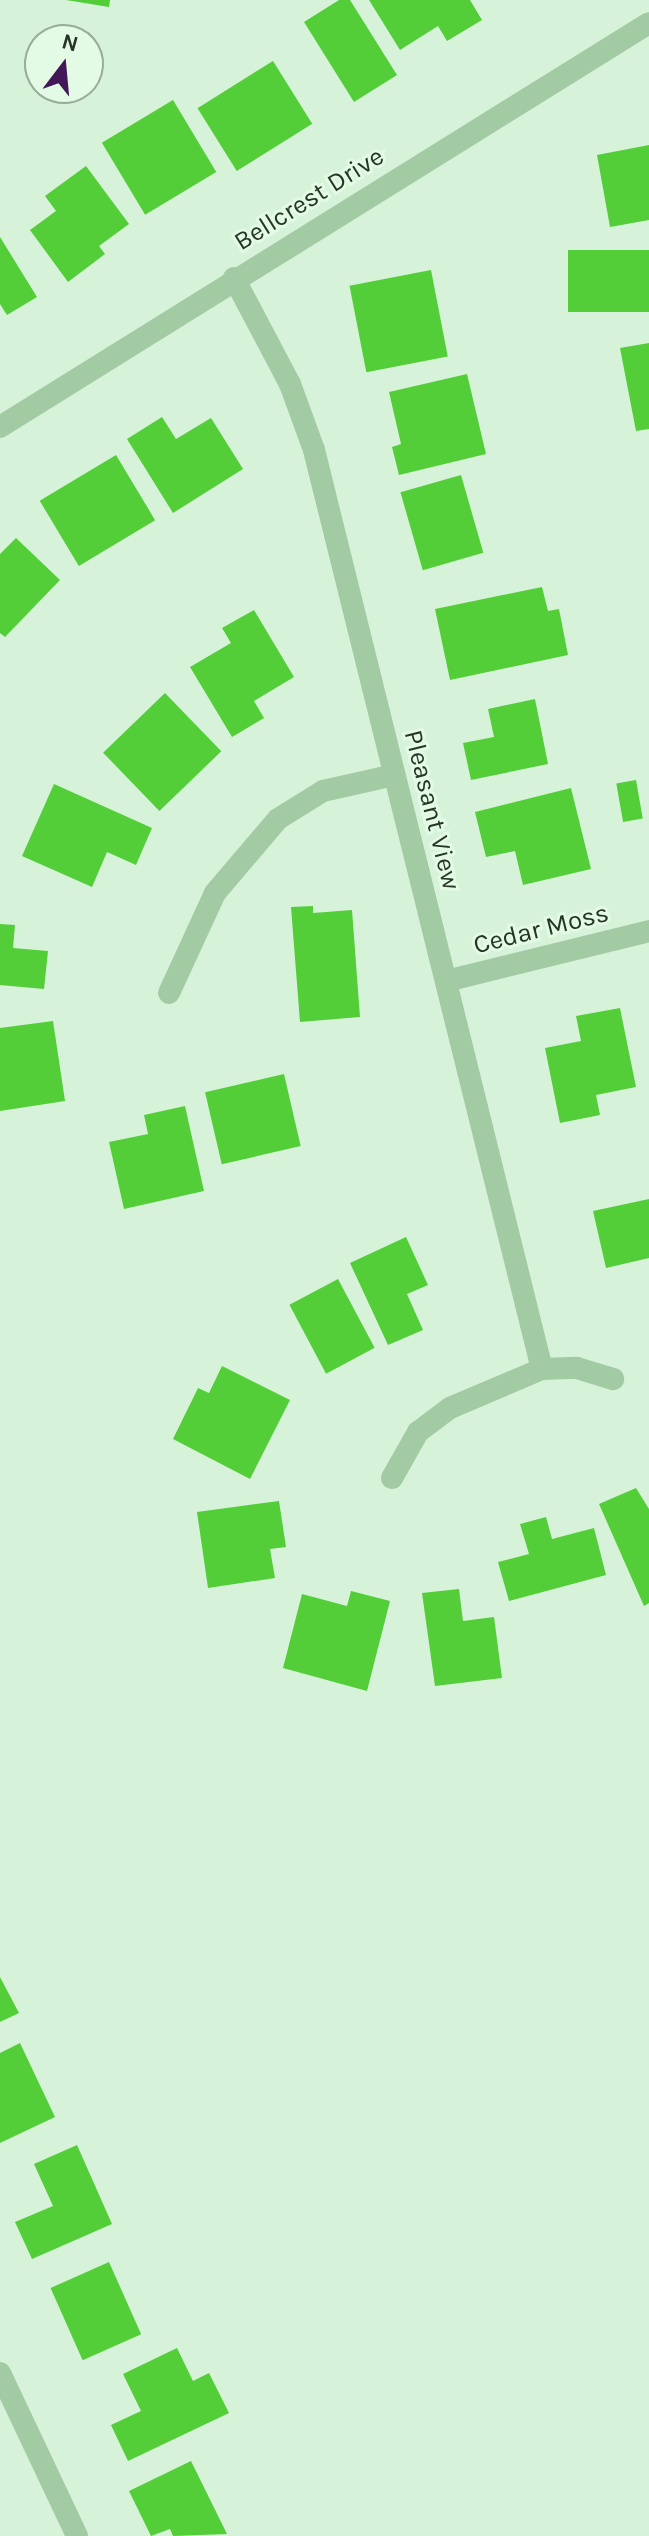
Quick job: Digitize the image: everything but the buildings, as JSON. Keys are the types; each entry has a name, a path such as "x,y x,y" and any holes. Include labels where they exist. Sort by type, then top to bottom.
{"street":[{"name":"Bellcrest Drive","path":"0,427 234,278 649,23"},
{"name":"Pleasant View","path":"234,278 290,384 314,450 542,1369"},
{"path":"169,993 215,893 278,819 323,791 394,775"},
{"name":"Cedar Moss","path":"446,981 649,931"},
{"path":"392,1478 418,1432 450,1408 542,1369 577,1368 613,1379"},
{"path":"0,2373 77,2536"}]}
